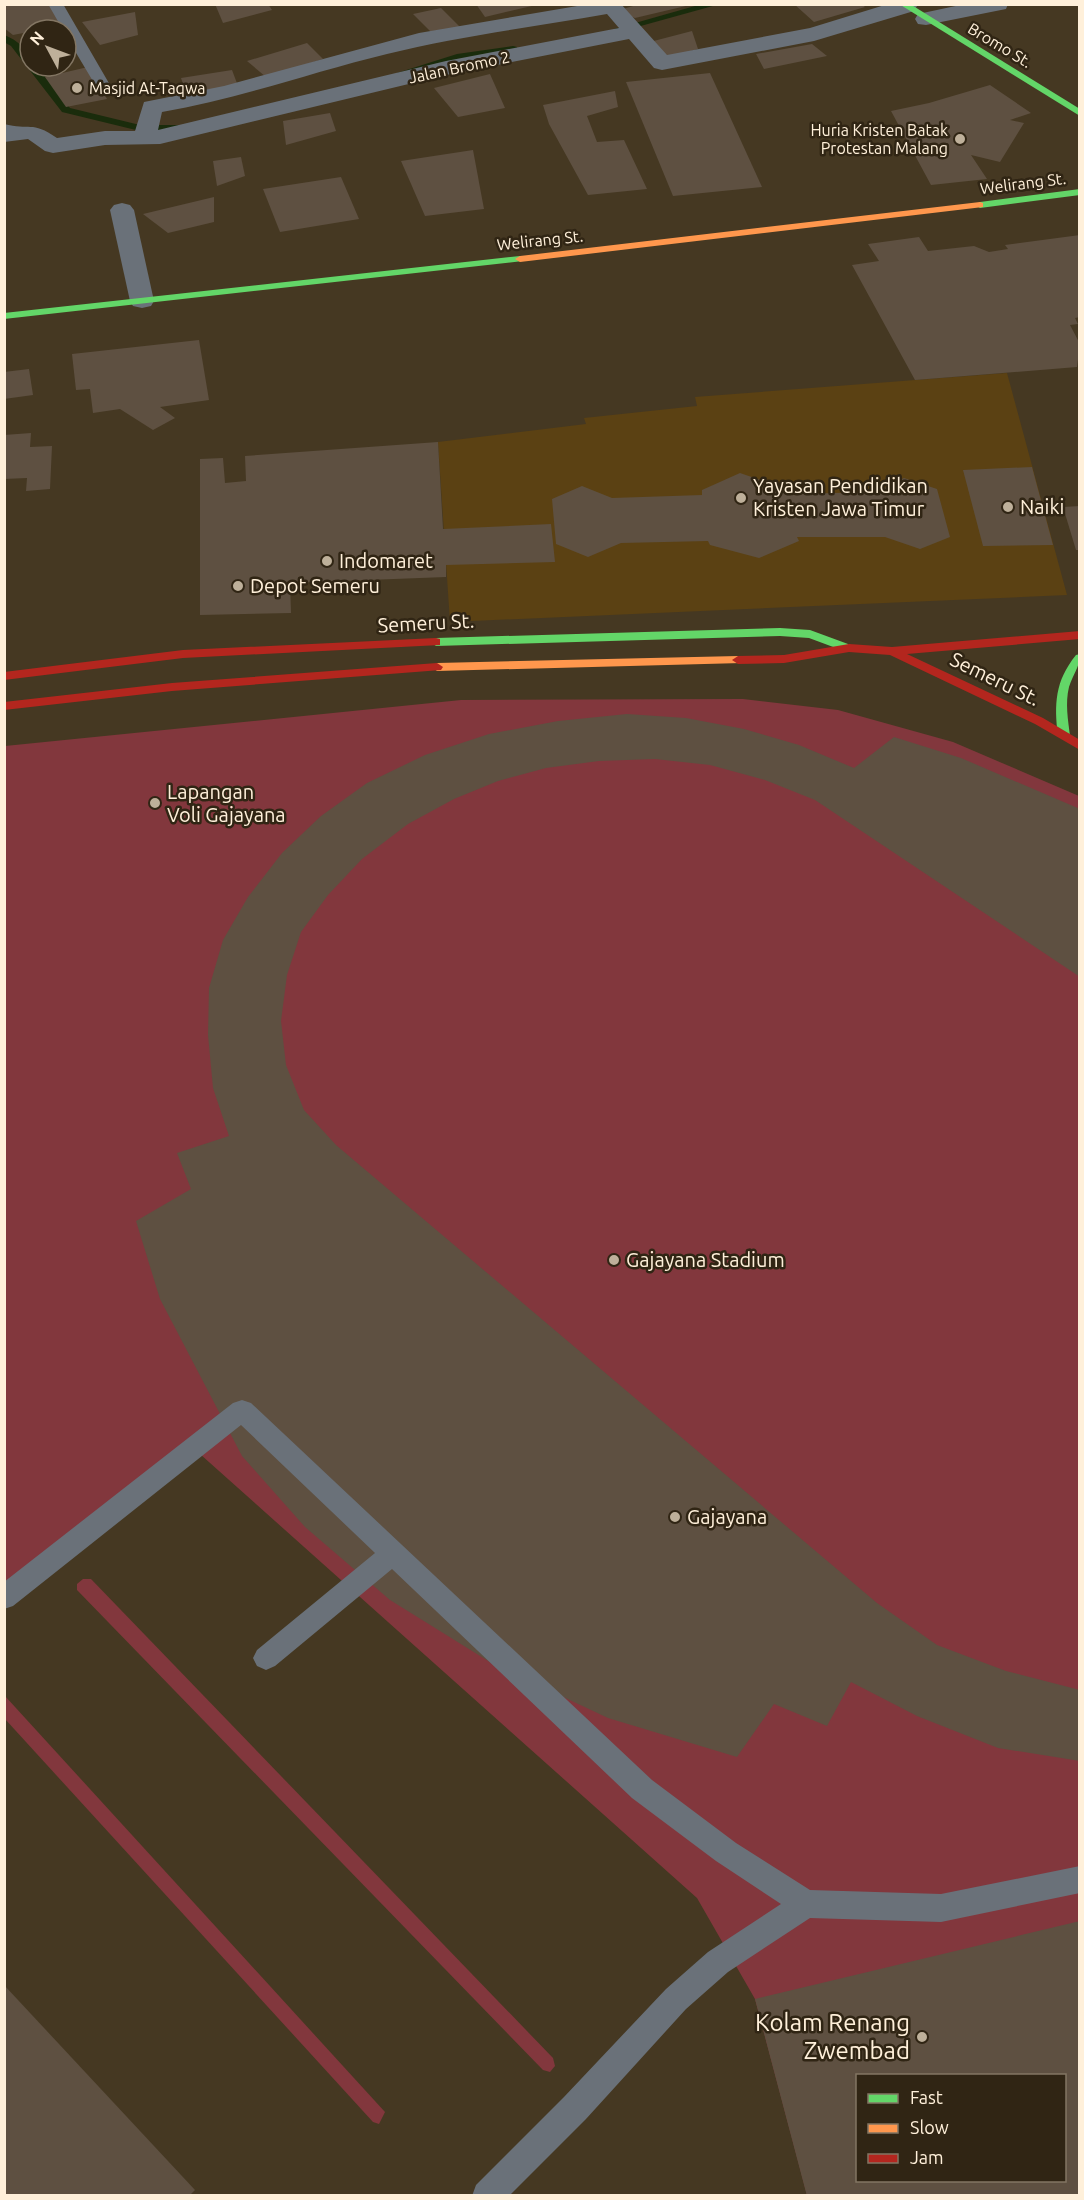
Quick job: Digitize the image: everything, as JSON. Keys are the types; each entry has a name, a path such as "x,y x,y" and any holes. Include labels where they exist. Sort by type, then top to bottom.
{"main road":[{"name":"Bromo St.","path":"904,5 1080,113"},
{"name":"Welirang St.","path":"4,316 849,222 1080,192"},
{"name":"Semeru St.","path":"4,676 183,654 470,640 780,632 810,634 849,648"},
{"name":"Semeru St.","path":"4,706 172,687 461,665 784,659 849,648 892,651 1080,635"},
{"name":"Semeru St.","path":"892,651 1039,722 1080,746"},
{"path":"1064,736 1058,691 1068,669 1080,658"}],"street":[{"path":"926,20 998,4"},
{"path":"146,131 152,107 211,98 356,55 415,41 622,19 662,63 814,34 904,5"},
{"name":"Jalan Bromo 2","path":"4,131 5,135 33,132 53,146 146,131 160,137 446,68 622,19"},
{"path":"122,210 142,301"}],"lane":[{"path":"55,4 102,85"},
{"path":"4,1598 242,1410 642,1789 726,1852 806,1904 941,1908 1080,1879"},
{"path":"266,1658 392,1554"},
{"path":"487,2196 575,2108 676,1999 718,1962 806,1904"}],"shaded area":[{"name":"Yayasan Pendidikan Kristen Jawa Timur","path":"1007,373 1067,595 450,622 438,442 586,424 584,418 697,406 695,397"},
{"name":"Gajayana Stadium","path":"743,699 838,710 953,742 1079,796 1079,2195 807,2195 755,1999 697,1898 191,1446 5,1589 5,746 461,700"},
{"path":"83,1579 91,1579 553,2058 555,2066 550,2072 543,2070 77,1590 77,1584"},
{"path":"5,1696 385,2112 379,2124 373,2122 5,1719"}],"building":[{"path":"4,4 52,4 61,18 18,18 18,34 13,35 4,28"},
{"path":"215,4 268,4 272,10 223,23"},
{"path":"476,4 536,4 536,5 485,17"},
{"path":"640,4 690,5 635,18 616,11"},
{"path":"794,4 861,4 865,7 814,22"},
{"path":"441,8 462,29 435,36 413,14"},
{"path":"135,12 138,35 100,45 82,22"},
{"path":"692,31 698,49 667,58 646,43"},
{"path":"307,43 323,59 266,77 247,61"},
{"path":"812,44 827,56 764,69 756,54"},
{"name":"Masjid At-Taqwa","path":"88,67 107,99 66,107 46,78 78,78 78,69"},
{"path":"232,70 238,86 186,93 181,78"},
{"path":"710,73 762,187 673,196 626,82"},
{"path":"490,74 505,108 458,117 434,88"},
{"name":"Huria Kristen Batak Protestan Malang","path":"990,85 1031,113 1010,120 1024,123 1000,162 971,155 987,179 931,185 891,111 929,103"},
{"path":"615,91 618,107 587,116 597,142 624,140 647,189 588,195 549,124 543,105"},
{"path":"330,113 336,131 286,145 283,121"},
{"path":"473,150 484,209 425,216 401,161"},
{"path":"241,157 245,176 217,186 213,161"},
{"path":"341,177 359,219 280,232 263,189"},
{"path":"214,197 214,222 168,233 143,214"},
{"path":"1080,235 1080,317 1075,318 1078,324 1070,325 1080,344 1077,367 915,380 852,265 879,261 868,244 919,237 928,251 974,246 989,252 1008,249 1005,245"},
{"path":"199,340 209,400 160,407 175,418 153,430 120,409 93,413 90,389 76,390 72,354"},
{"path":"29,369 33,395 4,399 4,372"},
{"path":"31,433 30,447 52,446 50,489 26,491 27,478 4,479 4,435"},
{"path":"438,442 443,529 551,524 555,562 446,565 446,577 290,583 291,613 200,615 200,459 223,458 225,483 246,481 245,456"},
{"name":"Naiki","path":"1032,467 1053,545 983,546 963,470"},
{"path":"740,473 789,490 791,494 876,492 904,478 937,489 950,537 920,549 885,537 797,537 799,541 759,558 710,545 708,541 621,543 588,557 556,544 552,499 582,486 612,498 702,495 702,490"},
{"path":"1080,506 1080,550 1076,550 1063,507"},
{"path":"627,714 686,718 744,729 799,745 854,768 894,737 961,758 1080,809 1080,977 815,800 765,780 710,765 655,759 599,761 546,768 498,781 454,799 408,824 362,859 328,895 301,932 287,975 281,1021 286,1065 304,1110 336,1145 877,1603 937,1645 1006,1671 1080,1690 1080,1761 998,1748 917,1716 851,1682 827,1726 774,1704 737,1757 608,1718 493,1664 390,1600 305,1527 242,1456 160,1299 136,1221 191,1189 177,1153 229,1136 213,1088 208,1035 209,988 223,940 248,897 282,853 321,816 367,783 425,755 489,734 558,721"},
{"name":"Kolam Renang Zwembad","path":"1080,1921 1080,2196 807,2196 755,1999"},
{"path":"4,1985 195,2190 189,2196 4,2196"}],"waterway":[{"path":"619,29 715,4"},
{"path":"4,38 18,48"},
{"path":"402,73 457,57 513,49"},
{"path":"41,78 66,110 140,128 181,128"}],"traffic: fast":[{"path":"903,4 1080,113"},
{"path":"980,205 1080,192"},
{"path":"4,316 520,259"},
{"path":"436,642 780,632 810,634 844,647"},
{"path":"1064,736 1062,694 1067,676 1080,658"}],"traffic: slow":[{"path":"520,259 980,205"},
{"path":"437,667 738,660"}],"traffic: jam":[{"path":"738,660 784,659 849,648 892,651 1080,635"},
{"path":"4,676 183,654 436,642"},
{"path":"894,652 1039,721 1080,746"},
{"path":"4,706 172,687 437,667"}],"place":[{"name":"Masjid At-Taqwa","path":"77,88"},
{"name":"Huria Kristen Batak Protestan Malang","path":"960,139"},
{"name":"Yayasan Pendidikan Kristen Jawa Timur","path":"741,498"},
{"name":"Naiki","path":"1008,507"},
{"name":"Indomaret","path":"327,561"},
{"name":"Depot Semeru","path":"238,586"},
{"name":"Lapangan Voli Gajayana","path":"155,803"},
{"name":"Gajayana Stadium","path":"614,1260"},
{"name":"Gajayana","path":"675,1517"},
{"name":"Kolam Renang Zwembad","path":"922,2037"}]}
